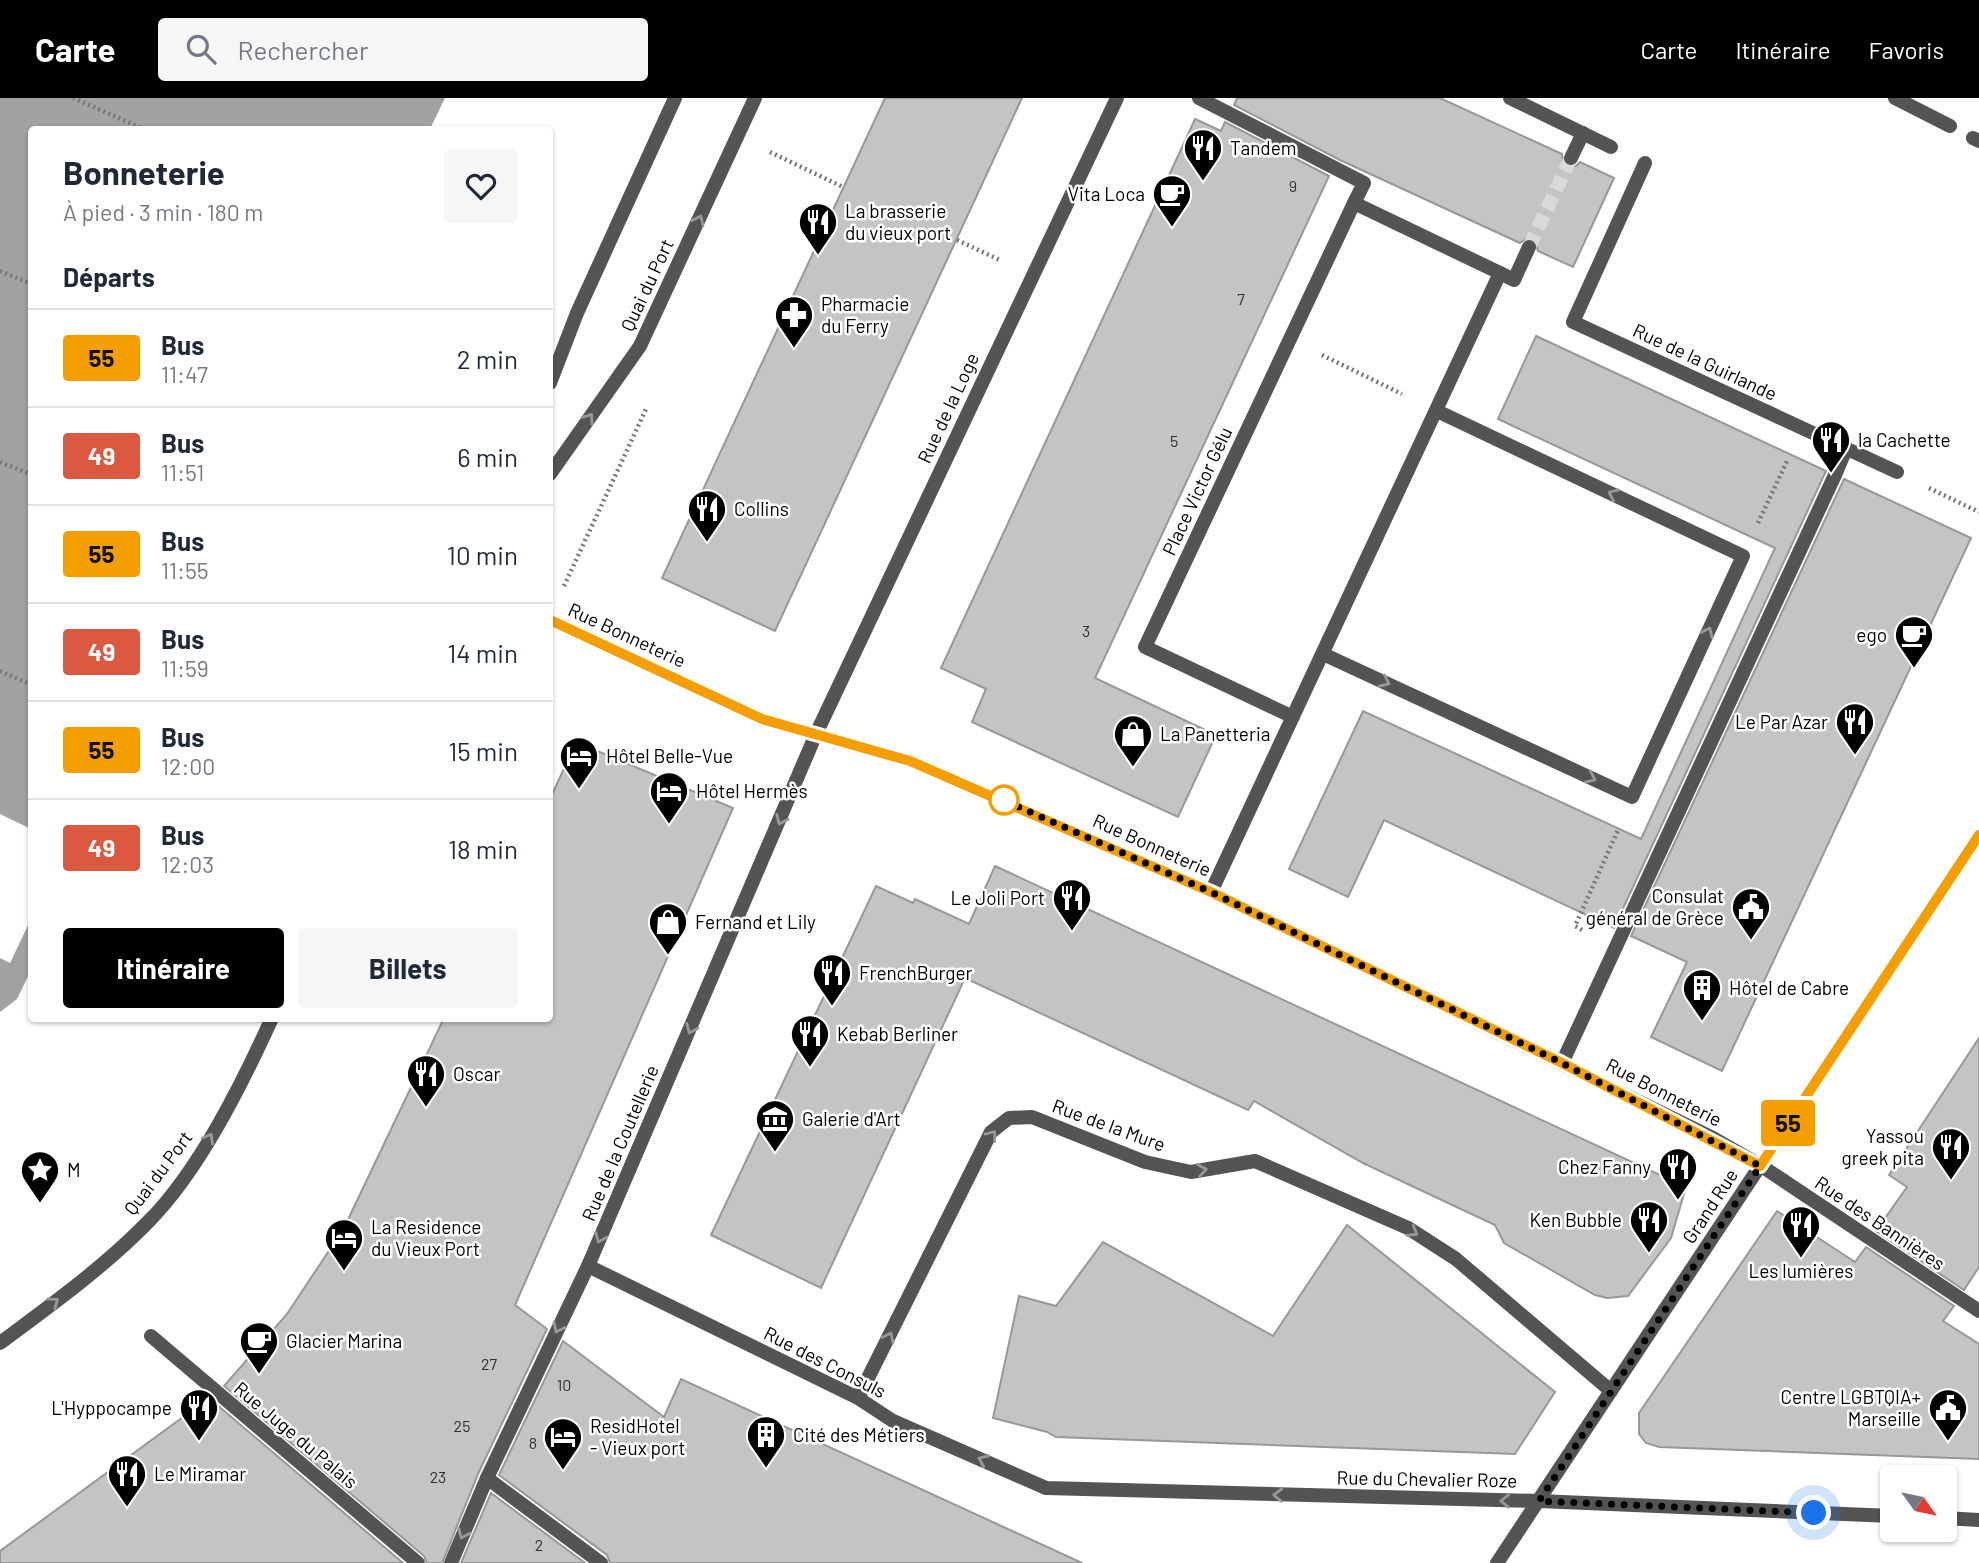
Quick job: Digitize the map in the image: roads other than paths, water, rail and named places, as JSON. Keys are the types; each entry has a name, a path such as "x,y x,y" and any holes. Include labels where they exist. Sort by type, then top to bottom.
{"street":[{"path":"553,375 577,313 675,98"},
{"name":"Quai du Port","path":"553,470 640,346 755,98"},
{"name":"Rue de la Loge","path":"816,734 1116,98"},
{"name":"Place Victor Gélu","path":"1199,98 1364,183 1145,647 1293,717"},
{"path":"1510,98 1611,146"},
{"path":"1895,98 1951,126"},
{"path":"1571,158 1583,133"},
{"name":"Rue de la Guirlande","path":"1645,163 1573,323 1897,472"},
{"path":"1354,203 1514,280 1529,247"},
{"path":"1211,892 1500,273"},
{"path":"1323,653 1632,797 1743,556 1437,411"},
{"path":"1562,1063 1846,449"},
{"name":"Rue Bonneterie","path":"553,621 762,719 910,761 1211,892 1562,1063 1760,1166"},
{"name":"Rue de la Coutellerie","path":"451,1563 487,1478 588,1266 816,734"},
{"name":"Grand Rue","path":"1497,1563 1979,835"},
{"name":"Quai du Port","path":"0,1343 90,1275 150,1221 198,1158 235,1093 270,1022"},
{"name":"Rue de la Mure","path":"858,1398 991,1132 1009,1118 1032,1117 1145,1162 1191,1172 1255,1161 1408,1228 1456,1259 1611,1391"},
{"name":"Rue des Bannières","path":"1760,1166 1979,1311"},
{"name":"Rue des Consuls","path":"588,1266 858,1398 894,1421 1046,1488"},
{"name":"Rue Juge du Palais","path":"151,1336 418,1563"},
{"path":"487,1478 601,1563"},
{"name":"Rue du Chevalier Roze","path":"1046,1488 1539,1501 1880,1515"},
{"path":"1957,1519 1979,1520"}],"tunnel":[{"path":"1529,247 1571,158"}],"place":[{"name":"Tandem","path":"1203,182"},
{"name":"Vita Loca","path":"1172,228"},
{"name":"La brasserie du vieux port","path":"818,256"},
{"name":"Pharmacie du Ferry","path":"794,349"},
{"name":"la Cachette","path":"1831,474"},
{"name":"Collins","path":"707,543"},
{"name":"ego","path":"1914,669"},
{"name":"Le Par Azar","path":"1855,756"},
{"name":"La Panetteria","path":"1133,768"},
{"name":"Hôtel Belle-Vue","path":"579,790"},
{"name":"Hôtel Hermès","path":"669,825"},
{"name":"Le Joli Port","path":"1072,932"},
{"name":"Consulat général de Grèce","path":"1751,941"},
{"name":"Fernand et Lily","path":"668,956"},
{"name":"FrenchBurger","path":"832,1007"},
{"name":"Hôtel de Cabre","path":"1702,1022"},
{"name":"Kebab Berliner","path":"810,1068"},
{"name":"Oscar","path":"426,1108"},
{"name":"Galerie d'Art","path":"775,1153"},
{"name":"Yassou greek pita","path":"1951,1181"},
{"name":"Chez Fanny","path":"1678,1201"},
{"name":"M","path":"40,1204"},
{"name":"Ken Bubble","path":"1649,1254"},
{"name":"Les lumières","path":"1801,1259"},
{"name":"La Residence du Vieux Port","path":"344,1272"},
{"name":"Glacier Marina","path":"259,1375"},
{"name":"L'Hyppocampe","path":"199,1442"},
{"name":"Centre LGBTQIA+ Marseille","path":"1948,1442"},
{"name":"Cité des Métiers","path":"766,1469"},
{"name":"ResidHotel - Vieux port","path":"563,1471"},
{"name":"Le Miramar","path":"127,1508"}]}
